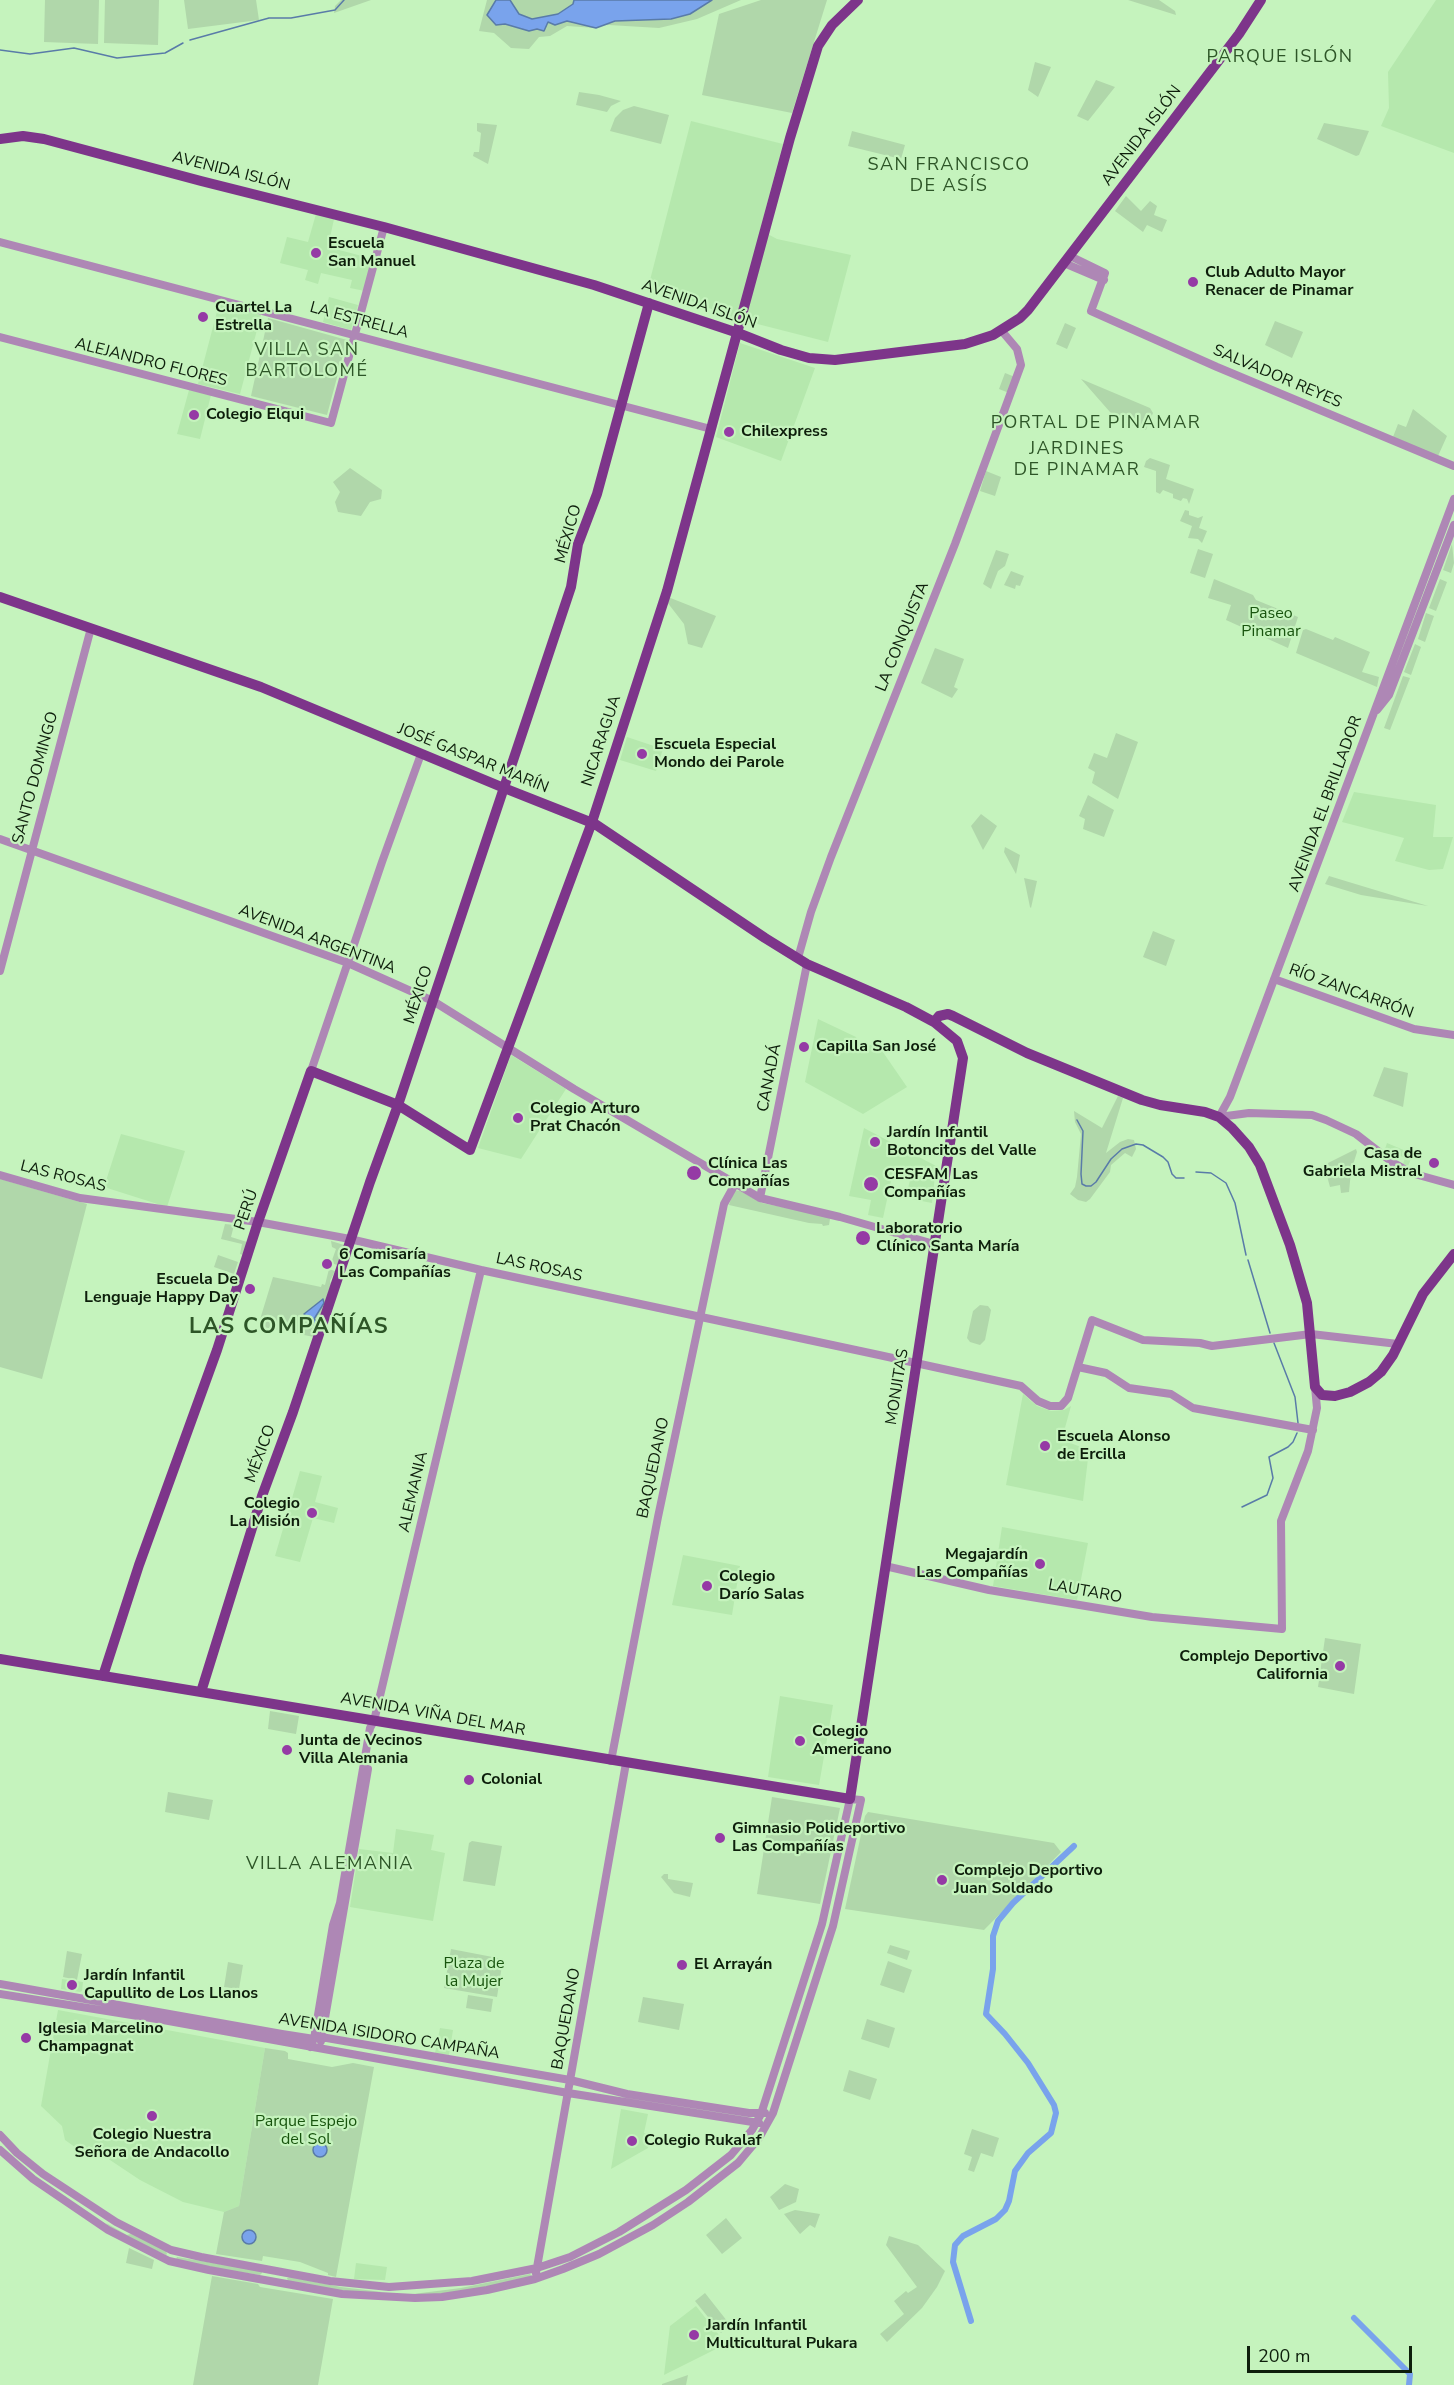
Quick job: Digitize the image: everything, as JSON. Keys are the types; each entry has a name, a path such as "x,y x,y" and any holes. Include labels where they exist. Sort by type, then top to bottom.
{"main road":[{"name":"NICARAGUA","path":"398,1105 470,1150 592,822 667,591 738,333 743,328 756,283 794,147 804,94 821,41 832,25 858,0"},
{"name":"AVENIDA ISLÓN","path":"0,141 22,136 44,139 384,227 649,303 809,358 829,360 955,346 974,342 1001,330 1028,310 1239,34 1261,0"},
{"name":"AVENIDA ISLÓN","path":"1239,34 1253,21 1268,0"},
{"name":"MÉXICO","path":"201,1692 262,1496 398,1105 571,587 578,544 597,494 649,303"},
{"name":"JOSÉ GASPAR MARÍN","path":"0,597 261,687 592,822 802,961 906,1007"},
{"name":"MONJITAS","path":"855,1800 885,1566 963,1058 957,1041 934,1022 906,1007"},
{"path":"934,1022 939,1016 948,1014 1027,1053 1142,1100 1160,1105 1200,1110 1219,1117 1244,1141 1265,1178 1301,1279 1311,1334 1315,1387 1320,1394 1329,1397 1350,1392 1369,1382 1386,1366 1423,1294 1454,1254"},
{"path":"311,1071 398,1105"},
{"name":"PERÚ","path":"103,1676 139,1565 217,1350 258,1222 311,1071"},
{"name":"AVENIDA VIÑA DEL MAR","path":"0,1659 855,1800"}],"street":[{"path":"355,334 384,227"},
{"name":"LA ESTRELLA","path":"0,242 711,429"},
{"name":"SALVADOR REYES","path":"1067,260 1103,272 1104,280 1091,311 1217,367 1454,466"},
{"name":"LA CONQUISTA","path":"802,961 831,857 1021,365 1017,349 1001,330"},
{"name":"ALEJANDRO FLORES","path":"0,337 331,423 355,334"},
{"name":"AVENIDA EL BRILLADOR","path":"1373,716 1389,695 1433,570 1454,499"},
{"name":"AVENIDA EL BRILLADOR","path":"1219,1117 1230,1097 1373,716 1454,525"},
{"name":"SANTO DOMINGO","path":"0,971 30,850 91,628"},
{"name":"PERÚ","path":"311,1071 421,754"},
{"name":"AVENIDA ARGENTINA","path":"0,839 348,963 433,1001 760,1198 840,1216 934,1244"},
{"name":"CANADÁ","path":"760,1198 802,961"},
{"name":"RÍO ZANCARRÓN","path":"1274,979 1414,1029 1454,1035"},
{"path":"1219,1117 1248,1113 1312,1115 1356,1134 1392,1162 1411,1173 1454,1185"},
{"name":"LAS ROSAS","path":"0,1175 80,1198 258,1222 350,1239 481,1270 1021,1386 1043,1405 1055,1406 1065,1403 1078,1367"},
{"name":"BAQUEDANO","path":"611,1761 658,1516 724,1204 735,1184"},
{"name":"ALEMANIA","path":"316,2043 370,1731 481,1270"},
{"path":"1315,1387 1317,1408 1313,1430 1193,1408 1171,1394 1129,1388 1106,1372 1078,1367 1092,1320 1143,1340 1200,1343 1212,1346 1311,1334 1398,1344"},
{"path":"1317,1408 1329,1397"},
{"name":"LAUTARO","path":"885,1566 989,1590 1152,1617 1282,1629 1281,1521 1308,1451 1313,1430"},
{"name":"BAQUEDANO","path":"535,2279 626,1763"},
{"path":"0,2150 33,2179 100,2225 169,2261 342,2294 415,2298 462,2294 535,2279 599,2254 680,2208 738,2163 752,2147 773,2113 833,1926 855,1800"},
{"path":"0,2135 17,2153 43,2174 116,2222 171,2250 330,2281 389,2287 472,2281 537,2268 570,2257 619,2232 672,2199 731,2155 747,2137 761,2114 822,1924 855,1800"},
{"name":"AVENIDA ISIDORO CAMPAÑA","path":"0,1984 568,2093 766,2124"},
{"name":"AVENIDA ISIDORO CAMPAÑA","path":"0,1994 570,2080 627,2094 761,2114 773,2113"},
{"path":"100,2225 102,2219 116,2222"}],"shaded area":[{"path":"1436,0 1454,0 1454,153 1381,126 1389,108 1388,72"},
{"path":"691,121 783,144 760,230 777,239 851,255 828,342 734,318 649,284"},
{"name":"Escuela San Manuel","path":"316,214 334,219 328,247 373,259 365,291 350,288 352,280 321,273 318,284 305,280 308,270 280,263 287,237 308,242"},
{"path":"329,297 358,305 351,330 323,322"},
{"path":"219,304 261,315 240,394 198,384"},
{"path":"740,343 815,368 781,461 716,437"},
{"name":"Colegio Elqui","path":"189,390 211,395 200,439 177,434"},
{"name":"Escuela Especial Mondo dei Parole","path":"627,737 663,749 656,771 620,760"},
{"path":"1354,792 1436,805 1433,837 1453,837 1443,869 1429,870 1395,861 1404,838 1342,822"},
{"path":"818,1019 856,1037 863,1049 876,1042 907,1087 863,1114 805,1082"},
{"name":"Colegio Arturo Prat Chacón","path":"511,1055 566,1089 521,1159 478,1148"},
{"path":"864,1128 936,1166 932,1203 906,1198 911,1175 893,1172 883,1218 868,1215 871,1200 849,1196"},
{"path":"121,1134 185,1151 167,1207 104,1187"},
{"path":"1387,1143 1413,1154 1408,1166 1403,1164 1405,1158 1385,1149"},
{"name":"Escuela Alonso de Ercilla","path":"1023,1394 1037,1406 1051,1411 1064,1410 1071,1406 1063,1435 1065,1441 1089,1450 1083,1501 1006,1485"},
{"name":"Colegio La Misión","path":"300,1471 322,1476 315,1502 338,1508 334,1523 313,1518 300,1562 275,1556"},
{"name":"Megajardín Las Compañías","path":"1002,1527 1088,1543 1077,1600 993,1586"},
{"name":"Colegio Darío Salas","path":"683,1555 740,1566 732,1615 672,1605"},
{"name":"Colegio Americano","path":"780,1696 833,1705 819,1785 768,1777"},
{"path":"396,1829 434,1835 431,1850 445,1853 433,1921 350,1907 359,1849 393,1853"},
{"name":"Jardín Infantil Capullito de Los Llanos","path":"62,1979 83,1982 82,1991 61,1989"},
{"name":"Colegio Nuestra Señora de Andacollo","path":"58,2010 265,2048 239,2206 224,2212 183,2202 140,2180 89,2146 82,2152 65,2140 62,2126 41,2106"},
{"path":"440,2028 453,2030 449,2055 435,2053"},
{"name":"Colegio Rukalaf","path":"621,2109 648,2114 644,2133 651,2134 648,2148 611,2169"},
{"path":"356,2263 387,2267 385,2280 354,2279"},
{"name":"Jardín Infantil Multicultural Pukara","path":"696,2306 726,2344 664,2375 670,2326"}],"green space":[{"path":"45,0 99,0 98,44 44,42"},
{"path":"105,0 159,0 158,45 104,43"},
{"path":"184,0 256,0 259,20 188,29"},
{"path":"341,0 371,0 334,13 335,6"},
{"path":"487,0 741,0 697,19 659,28 609,25 589,26 596,28 567,26 550,36 539,37 529,49 511,48 494,33 479,31"},
{"path":"761,0 827,0 792,113 702,95 719,14"},
{"path":"1128,0 1159,0 1175,11 1176,15"},
{"path":"1035,62 1051,67 1038,97 1028,90"},
{"path":"1096,80 1115,87 1088,121 1077,116"},
{"path":"579,92 621,101 611,106 607,112 576,105"},
{"path":"634,106 669,115 661,144 610,131 615,118 623,110"},
{"path":"477,123 497,125 488,164 473,156 474,152 479,152 481,133 477,131"},
{"path":"1324,123 1369,131 1359,155 1356,156 1317,139"},
{"path":"852,131 905,145 901,159 848,146"},
{"path":"1126,196 1141,211 1150,201 1157,206 1154,215 1167,220 1162,232 1147,225 1143,232 1115,211"},
{"path":"268,318 347,340 327,415 251,396"},
{"path":"1275,321 1303,332 1292,358 1265,345"},
{"path":"1065,323 1076,328 1067,349 1056,344"},
{"path":"1005,373 1015,377 1009,393 999,389"},
{"path":"1081,379 1150,408 1153,413 1146,430 1117,420"},
{"path":"1413,409 1447,436 1438,456 1393,437 1398,424 1406,427"},
{"path":"1150,458 1170,465 1166,479 1194,489 1189,504 1187,499 1183,498 1181,501 1173,498 1173,494 1163,490 1160,494 1156,492 1156,471 1144,467"},
{"path":"350,468 382,490 381,499 370,502 361,516 338,512 335,502 340,492 333,482"},
{"path":"986,471 1001,477 995,496 980,491"},
{"path":"1185,510 1189,511 1189,515 1198,518 1203,516 1199,528 1207,531 1202,543 1198,539 1188,538 1192,526 1180,521"},
{"path":"1452,544 1454,563 1451,573 1443,570"},
{"path":"1198,549 1213,554 1205,578 1190,573"},
{"path":"996,550 1009,554 1005,566 998,571 991,589 983,584"},
{"path":"1011,571 1024,576 1020,586 1016,585 1015,589 1004,585"},
{"name":"Paseo Pinamar","path":"1214,579 1253,595 1256,600 1298,617 1288,648 1226,620 1231,605 1208,598"},
{"path":"1440,579 1447,582 1436,611 1429,608"},
{"path":"668,597 716,616 702,648 688,644 684,624 667,602"},
{"path":"1426,613 1434,616 1425,642 1418,639"},
{"path":"1306,629 1333,640 1335,637 1370,652 1362,672 1379,677 1377,687 1296,653 1303,630"},
{"path":"1415,644 1421,647 1411,675 1404,672"},
{"path":"935,648 964,659 954,687 958,689 952,698 921,683"},
{"path":"1403,676 1410,678 1390,730 1384,728"},
{"path":"1116,733 1138,742 1118,799 1092,783 1095,772 1088,768 1094,753 1107,758"},
{"path":"1088,795 1114,810 1104,837 1083,829 1085,819 1079,816"},
{"path":"981,814 997,826 983,850 971,826"},
{"path":"1005,847 1020,855 1016,874 1004,852"},
{"path":"1329,876 1428,906 1361,895 1325,884"},
{"path":"1024,878 1037,881 1031,908 1030,907"},
{"path":"1153,931 1175,940 1166,966 1143,957"},
{"path":"1384,1067 1408,1073 1403,1107 1373,1096"},
{"path":"1118,1096 1123,1098 1106,1153 1128,1139 1134,1140 1136,1149 1132,1157 1125,1153 1111,1165 1110,1172 1090,1199 1086,1202 1078,1200 1070,1194 1075,1187 1077,1177 1081,1134 1075,1122 1074,1111 1102,1128"},
{"path":"1356,1149 1349,1192 1341,1193 1340,1185 1330,1187 1324,1165"},
{"path":"0,1179 87,1204 42,1379 0,1367"},
{"path":"734,1190 762,1203 828,1216 829,1225 823,1226 729,1205"},
{"path":"225,1224 234,1225 231,1237 247,1242 243,1255 240,1254 242,1244 221,1239"},
{"path":"331,1241 344,1245 337,1265 331,1263 336,1249 332,1247"},
{"path":"218,1255 238,1262 234,1274 214,1267"},
{"path":"329,1269 335,1271 314,1337 258,1326 273,1277 321,1287 322,1284 325,1285"},
{"path":"980,1305 988,1306 991,1310 985,1340 980,1345 970,1342 967,1338 973,1311"},
{"name":"Complejo Deportivo California","path":"1325,1638 1361,1644 1354,1694 1318,1687"},
{"path":"270,1711 299,1716 296,1734 268,1729"},
{"path":"168,1792 213,1800 209,1820 165,1812"},
{"path":"772,1797 840,1808 820,1904 757,1894"},
{"name":"Complejo Deportivo Juan Soldado","path":"868,1812 1054,1843 1061,1852 984,1930 845,1909 865,1816"},
{"path":"472,1841 502,1846 495,1886 463,1881 469,1843"},
{"path":"668,1874 668,1879 693,1883 690,1897 674,1893 661,1877"},
{"path":"890,1945 910,1951 907,1960 887,1953"},
{"name":"Plaza de la Mujer","path":"451,1949 503,1959 497,1997 444,1988"},
{"path":"67,1951 82,1954 77,1980 63,1977"},
{"path":"888,1961 912,1970 904,1993 880,1985"},
{"path":"228,1962 243,1965 239,1989 224,1987"},
{"path":"468,1995 493,1999 491,2012 466,2008"},
{"path":"643,1997 684,2004 679,2030 638,2022"},
{"path":"867,2019 895,2028 889,2048 861,2039"},
{"name":"Parque Espejo del Sol","path":"265,2048 285,2051 288,2053 288,2059 332,2067 353,2063 374,2067 336,2277 300,2262 263,2256 262,2261 216,2254 224,2212 239,2206"},
{"path":"849,2070 877,2079 870,2100 843,2091"},
{"path":"972,2129 999,2138 993,2157 981,2153 974,2172 968,2170 972,2157 964,2154"},
{"path":"785,2184 799,2189 796,2202 779,2210 770,2197"},
{"path":"795,2210 820,2214 815,2228 810,2225 800,2234 784,2214"},
{"path":"726,2218 742,2238 722,2254 706,2235"},
{"path":"106,2223 127,2235 131,2234 166,2251 167,2254 113,2231"},
{"path":"889,2236 918,2245 945,2271 922,2308 887,2342 880,2334 904,2314 894,2301 906,2291 908,2293 917,2287 886,2245"},
{"path":"129,2248 154,2260 152,2269 126,2263"},
{"path":"177,2257 262,2271 262,2273 260,2275 208,2267 176,2259"},
{"path":"530,2274 532,2276 511,2282 436,2296 413,2294 461,2288"},
{"path":"212,2276 258,2284 260,2287 333,2299 318,2385 193,2385"},
{"path":"287,2278 382,2292 357,2294 288,2281"},
{"path":"705,2293 731,2326 721,2333 695,2301"},
{"path":"688,2375 686,2385 662,2385 662,2384"}],"water":[{"path":"496,0 510,0 519,14 532,19 558,14 573,4 574,0 712,0 690,14 671,19 615,21 596,28 567,21 555,25 548,22 544,31 537,29 529,31 505,24 496,25 487,15"},
{"path":"323,1299 324,1303 314,1319 319,1324 317,1330 304,1314"},
{"path":"317,2143 323,2143 327,2150 323,2157 317,2157 313,2153 313,2147"},
{"path":"246,2230 252,2230 256,2237 252,2244 246,2244 242,2240 242,2234"}],"waterway":[{"path":"190,40 269,18 291,18 335,10 344,0"},
{"path":"0,50 30,54 74,48 117,58 165,53 183,43"},
{"path":"1077,1120 1083,1131 1082,1184 1091,1186 1111,1159 1122,1149 1136,1144 1143,1145 1163,1157 1168,1162 1172,1174 1176,1178 1184,1178"},
{"path":"1196,1172 1211,1173 1226,1183 1235,1203 1246,1255"},
{"path":"1248,1260 1270,1333"},
{"path":"1274,1343 1295,1397 1298,1423"},
{"path":"1242,1507 1267,1495 1273,1478 1269,1457 1288,1447 1297,1433"},
{"path":"971,2321 953,2262 955,2245 963,2236 996,2219 1005,2210 1015,2171 1028,2153 1051,2133 1056,2113 1054,2105 1028,2063 986,2014 993,1969 993,1936 998,1921 1013,1903 1074,1846"},
{"path":"1354,2318 1410,2374 1409,2385"}],"place":[{"name":"Escuela San Manuel","path":"316,253"},
{"name":"Club Adulto Mayor Renacer de Pinamar","path":"1193,282"},
{"name":"Cuartel La Estrella","path":"203,317"},
{"name":"Colegio Elqui","path":"194,415"},
{"name":"Chilexpress","path":"729,432"},
{"name":"Escuela Especial Mondo dei Parole","path":"642,754"},
{"name":"Capilla San José","path":"804,1047"},
{"name":"Colegio Arturo Prat Chacón","path":"518,1118"},
{"name":"Jardín Infantil Botoncitos del Valle","path":"875,1142"},
{"name":"Casa de Gabriela Mistral","path":"1434,1163"},
{"name":"Clínica Las Compañías","path":"694,1173"},
{"name":"CESFAM Las Compañías","path":"871,1184"},
{"name":"Laboratorio Clínico Santa María","path":"863,1238"},
{"name":"6 Comisaría Las Compañías","path":"327,1264"},
{"name":"Escuela De Lenguaje Happy Day","path":"250,1289"},
{"name":"Escuela Alonso de Ercilla","path":"1045,1446"},
{"name":"Colegio La Misión","path":"312,1513"},
{"name":"Megajardín Las Compañías","path":"1040,1564"},
{"name":"Colegio Darío Salas","path":"707,1586"},
{"name":"Complejo Deportivo California","path":"1340,1666"},
{"name":"Colegio Americano","path":"800,1741"},
{"name":"Junta de Vecinos Villa Alemania","path":"287,1750"},
{"name":"Colonial","path":"469,1780"},
{"name":"Gimnasio Polideportivo Las Compañías","path":"720,1838"},
{"name":"Complejo Deportivo Juan Soldado","path":"942,1880"},
{"name":"El Arrayán","path":"682,1965"},
{"name":"Jardín Infantil Capullito de Los Llanos","path":"72,1985"},
{"name":"Iglesia Marcelino Champagnat","path":"26,2038"},
{"name":"Colegio Nuestra Señora de Andacollo","path":"152,2116"},
{"name":"Colegio Rukalaf","path":"632,2141"},
{"name":"Jardín Infantil Multicultural Pukara","path":"694,2335"}],"district":[{"name":"PARQUE ISLÓN","path":"1280,58"},
{"name":"SAN FRANCISCO DE ASÍS","path":"949,176"},
{"name":"VILLA SAN BARTOLOMÉ","path":"307,361"},
{"name":"PORTAL DE PINAMAR","path":"1096,424"},
{"name":"JARDINES DE PINAMAR","path":"1077,460"},
{"name":"LAS COMPAÑÍAS","path":"289,1328"},
{"name":"VILLA ALEMANIA","path":"330,1865"}]}
